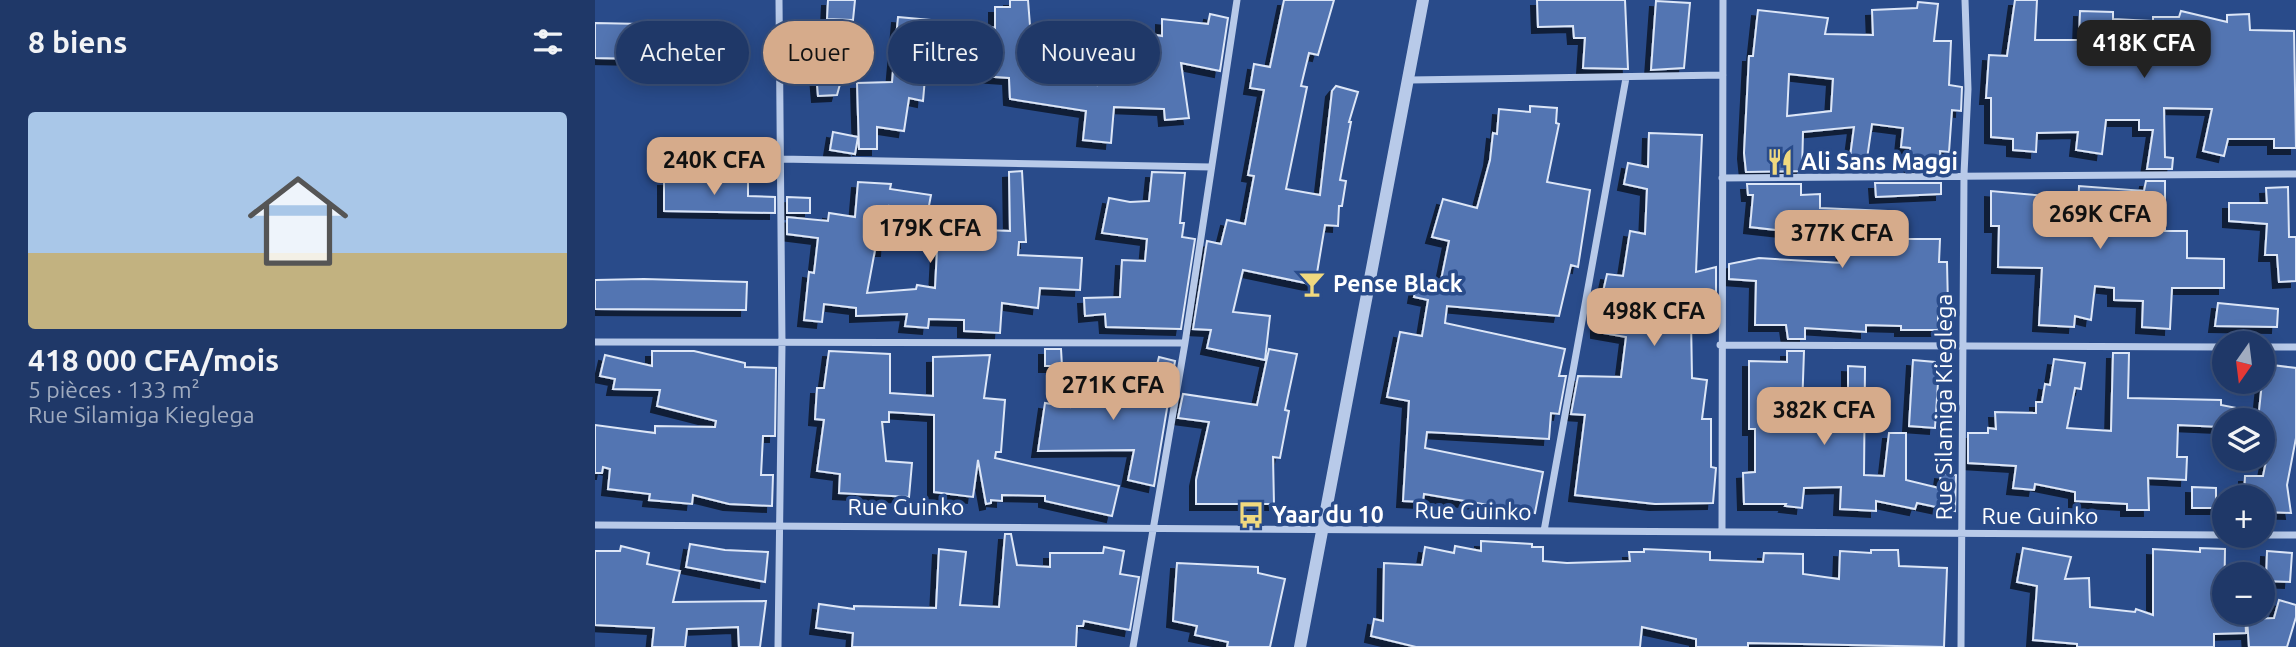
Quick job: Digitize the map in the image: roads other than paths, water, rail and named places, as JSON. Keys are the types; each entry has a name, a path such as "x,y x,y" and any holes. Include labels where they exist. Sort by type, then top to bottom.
{"street":[{"path":"778,647 782,344 779,0"},
{"path":"1133,647 1185,343 1237,0"},
{"path":"1300,647 1320,528 1410,80 1423,0"},
{"path":"1722,531 1720,345 1723,0"},
{"name":"Rue Silamiga Kieglega","path":"1961,647 1964,174 1968,89 1965,0"},
{"path":"1410,80 1723,75"},
{"path":"1543,531 1626,78"},
{"path":"780,159 1211,167"},
{"path":"1722,178 1964,174 2296,174"},
{"path":"595,342 1185,343"},
{"path":"1720,345 2212,347"},
{"path":"2275,347 2296,347"},
{"name":"Rue Guinko","path":"595,524 2212,535"},
{"path":"2275,535 2296,535"}],"place":[{"name":"Ali Sans Maggi","path":"1780,162"},
{"name":"Pense Black","path":"1312,284"},
{"name":"Yaar du 10","path":"1251,515"}]}
